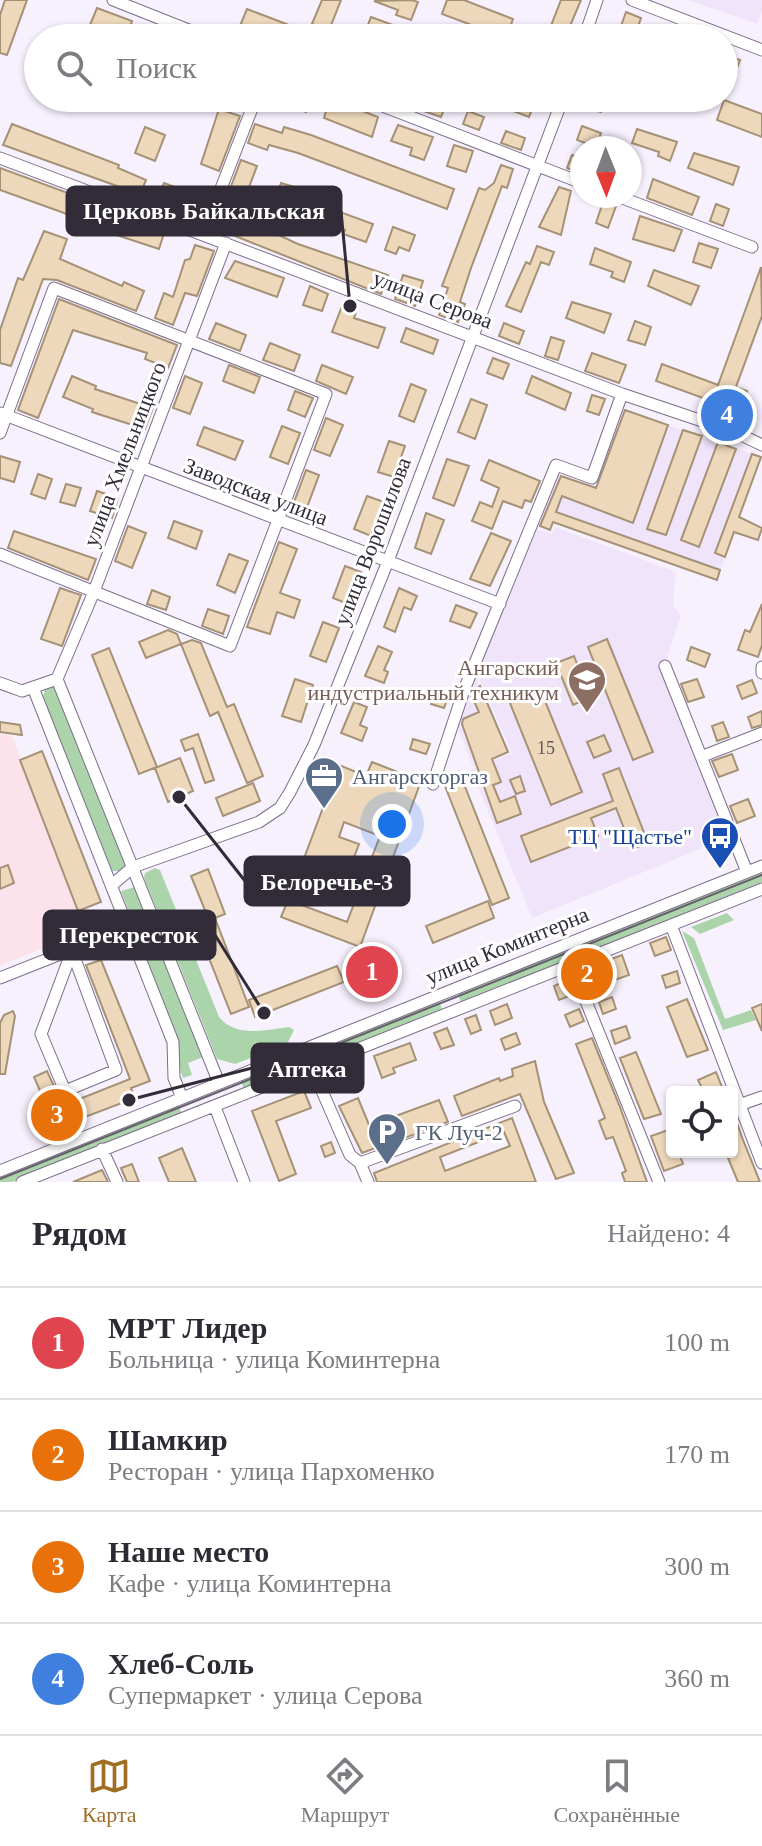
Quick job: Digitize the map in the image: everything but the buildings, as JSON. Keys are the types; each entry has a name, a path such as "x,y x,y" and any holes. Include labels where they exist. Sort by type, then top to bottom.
{"street":[{"path":"113,0 174,24"},
{"path":"589,24 597,0"},
{"path":"632,0 694,24"},
{"path":"738,41 762,50"},
{"path":"203,235 251,112"},
{"path":"398,112 570,179"},
{"name":"улица Ворошилова","path":"133,867 246,828 280,808 314,745 388,561 558,112"},
{"name":"улица Серова","path":"0,158 622,394 735,432 762,445"},
{"path":"642,205 752,247"},
{"name":"улица Хмельницкого","path":"57,679 93,594 226,243"},
{"path":"0,433 4,414 54,288 326,394 230,646 93,594 0,554"},
{"path":"433,784 464,690 556,465 592,478 622,394"},
{"name":"Заводская улица","path":"4,414 500,604"},
{"path":"665,666 747,872"},
{"path":"762,667 762,673"},
{"path":"0,683 28,690 57,679 219,1083 215,1107 244,1182"},
{"path":"28,690 112,885 173,1042 174,1078 182,1098 215,1107"},
{"path":"703,756 762,733"},
{"name":"улица Коминтерна","path":"0,1171 762,866"},
{"path":"112,885 133,867"},
{"name":"улица Коминтерна","path":"22,1182 762,889"},
{"path":"0,978 154,917"},
{"path":"671,925 762,1163"},
{"path":"72,951 116,1070 65,1091 41,1034 72,951"},
{"path":"571,964 659,1182"},
{"path":"445,992 452,1010"},
{"path":"312,1068 350,1155 360,1163 368,1182"},
{"path":"739,1105 762,1097"},
{"path":"360,1163 515,1106"},
{"path":"102,1149 117,1182"}],"shaded area":[{"path":"688,0 762,0 762,11 757,24"},
{"path":"624,410 761,457 717,580 554,522 550,530 539,526 558,474 597,487"},
{"name":"Ангарский индустриальный техникум","path":"555,527 676,572 673,605 681,616 662,672 729,837 532,918 471,770 512,753 477,674 537,529 552,534"},
{"path":"475,675 510,752 473,767 456,722"},
{"path":"0,734 12,736 90,931 0,965"}],"green space":[{"path":"45,686 55,687 126,863 121,871 112,871 43,700"},
{"path":"155,868 160,870 219,1017 226,1024 242,1030 289,1027 294,1030 287,1044 235,1064 217,1059 144,878 145,873"},
{"path":"762,869 762,882 461,1002 457,992"},
{"path":"135,887 144,910 138,915 130,915 121,891"},
{"path":"727,913 734,920 700,934 691,927"},
{"path":"142,925 155,929 203,1057 188,1063 192,1075 183,1078 178,1064 179,1041 137,935"},
{"path":"682,931 694,938 725,1019 751,1010 756,1020 723,1030"},
{"path":"438,999 442,1009 244,1089 240,1079"},
{"path":"178,1104 182,1114 12,1182 0,1182 0,1175"}],"tram line":[{"path":"0,1179 762,875"}],"place":[{"name":"Церковь Байкальская","path":"350,306"},
{"name":"Хлеб-Соль","path":"727,415"},
{"name":"Ангарский индустриальный техникум","path":"587,714"},
{"name":"Белоречье-3","path":"179,797"},
{"name":"Ангарскгоргаз","path":"324,810"},
{"name":"ТЦ \"Щастье\"","path":"720,870"},
{"name":"МРТ Лидер","path":"372,972"},
{"name":"Шамкир","path":"587,974"},
{"name":"Перекресток","path":"264,1013"},
{"name":"Аптека","path":"129,1100"},
{"name":"Наше место","path":"57,1115"},
{"name":"ГК Луч-2","path":"387,1166"}]}
